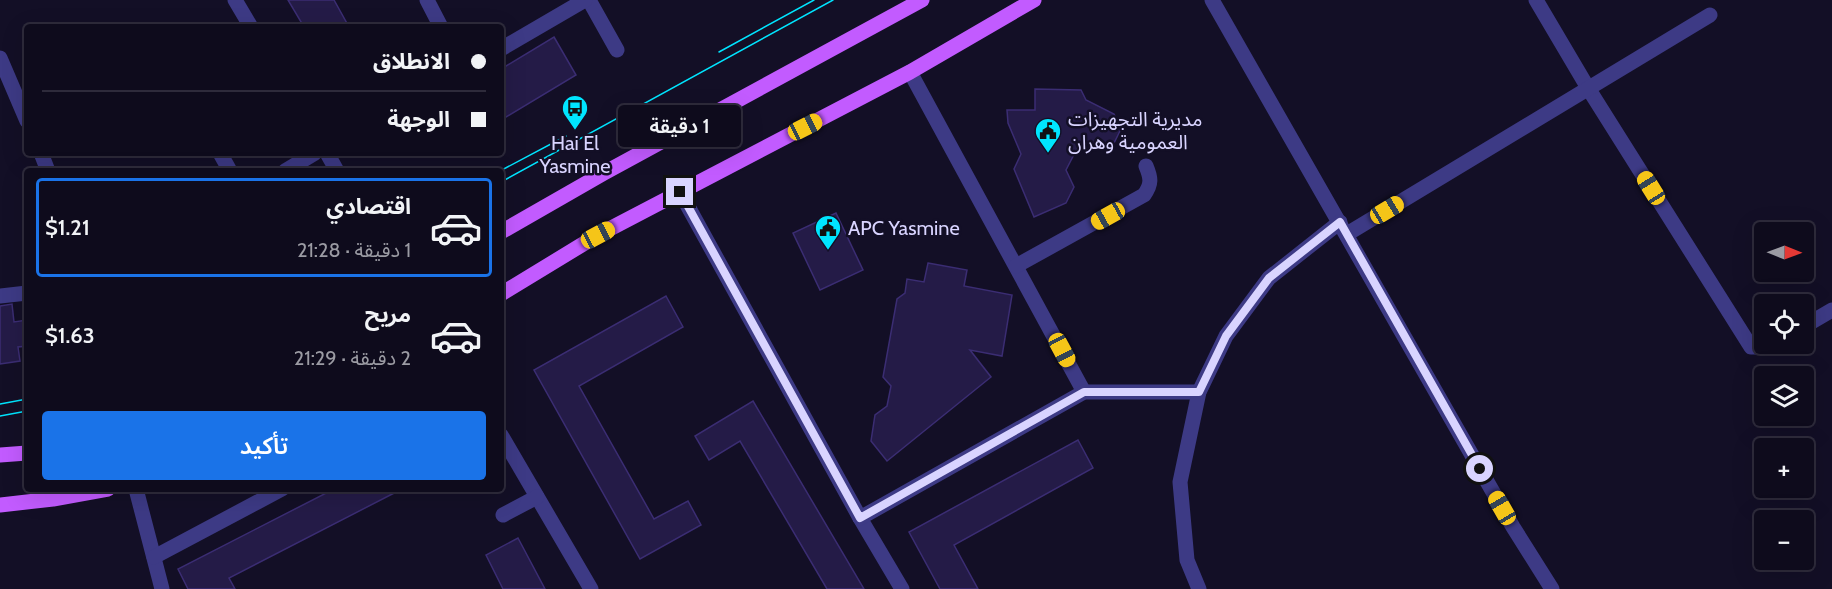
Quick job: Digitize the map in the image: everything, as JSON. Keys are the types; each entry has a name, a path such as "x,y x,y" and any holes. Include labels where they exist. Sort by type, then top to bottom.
{"main road":[{"path":"504,230 604,173 922,0"},
{"path":"504,292 598,235 910,72 1034,0"},
{"path":"0,455 24,453"},
{"path":"0,505 53,500 93,492"}],"street":[{"path":"235,0 249,24"},
{"path":"427,0 439,24"},
{"path":"504,47 587,0 617,50"},
{"path":"1212,0 1513,527 1552,589"},
{"path":"1536,0 1588,88 1751,347 1754,347"},
{"path":"1199,589 1186,560 1180,482 1199,392 1226,336 1269,278 1343,228 1588,88 1710,15"},
{"path":"0,58 24,114"},
{"path":"910,72 1084,392"},
{"path":"290,168 310,156"},
{"path":"1016,266 1144,195 1150,186 1151,178 1146,166"},
{"path":"680,192 860,518 902,589"},
{"path":"0,297 24,293"},
{"path":"1814,321 1832,310"},
{"path":"860,518 1084,392 1199,392"},
{"path":"504,440 591,589"},
{"path":"137,492 162,589"},
{"path":"154,557 276,492"},
{"path":"503,515 537,497"}],"building":[{"path":"288,0 334,0 347,24 302,24"},
{"path":"554,37 576,75 504,118 504,67"},
{"name":"مديرية التجهيزات العمومية وهران","path":"1035,89 1081,90 1086,100 1114,114 1121,129 1114,143 1080,143 1066,170 1074,187 1066,203 1034,217 1014,169 1021,154 1008,123 1007,110 1035,110"},
{"name":"APC Yasmine","path":"836,213 863,270 820,290 793,233"},
{"path":"928,263 967,270 964,286 1012,295 1002,356 970,350 991,377 887,461 871,441 875,415 887,406 891,386 883,377 897,299 905,293 907,279 924,282"},
{"path":"666,296 683,327 579,386 654,519 688,501 701,525 640,559 534,370"},
{"path":"12,304 14,322 24,320 24,346 18,347 20,361 0,364 0,306"},
{"path":"753,401 864,589 827,589 740,441 709,460 695,436"},
{"path":"1078,440 1093,468 954,545 978,589 940,589 909,532"},
{"path":"328,492 396,492 229,578 235,589 188,589 178,569"},
{"path":"518,538 545,589 503,589 486,555"}],"tram line":[{"path":"719,52 814,0"},
{"path":"504,180 833,0"},
{"path":"504,169 566,136"},
{"path":"0,404 24,400"},
{"path":"0,416 24,412"}],"place":[{"name":"Hai El Yasmine","path":"575,131"},
{"name":"مديرية التجهيزات العمومية وهران","path":"1048,154"},
{"name":"APC Yasmine","path":"828,251"}],"route":[{"path":"680,192 860,518 1084,392 1199,392 1226,336 1269,278 1340,222 1480,469"}]}
